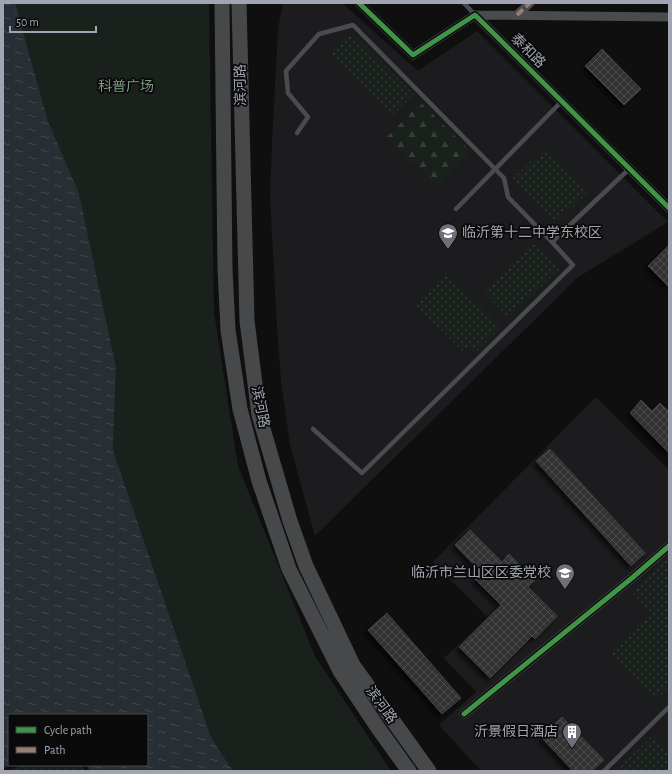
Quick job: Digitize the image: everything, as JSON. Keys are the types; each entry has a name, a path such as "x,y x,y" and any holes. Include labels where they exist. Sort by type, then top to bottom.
{"main road":[{"name":"滨河路","path":"222,3 225,269 228,330 240,409 259,482 289,569 340,671 409,771"},
{"name":"滨河路","path":"239,3 247,321 259,415 290,521 306,566 353,666 429,771"}],"street":[{"path":"359,3 413,54 475,15 669,17"},
{"path":"517,15 530,3"},
{"name":"泰和路","path":"475,15 669,208"},
{"path":"464,714 626,583 669,546"}],"lane":[{"path":"464,3 475,15"},
{"path":"297,133 308,117 288,93 286,71 319,34 353,25 496,169 504,178 508,197 573,265 362,473 313,429"},
{"path":"456,209 562,101"},
{"path":"552,242 630,169"},
{"path":"604,771 669,707"}],"shaded area":[{"name":"临沂第十二中学东校区","path":"283,3 342,3 418,71 477,31 668,222 577,278 315,536 290,445 281,381 277,327 270,197 278,29"},
{"name":"临沂市兰山区区委党校","path":"596,397 669,470 669,771 481,771 439,725 476,692 444,658 487,617 433,562"}],"green space":[{"name":"科普广场","path":"16,3 209,3 214,312 238,466 315,656 391,771 233,771 211,737 113,450 116,367 79,193 48,121"},
{"path":"353,34 414,94 393,115 329,52 346,36"},
{"path":"421,103 471,152 436,187 386,138"},
{"path":"546,148 588,192 555,223 513,178"},
{"path":"536,243 560,269 508,317 484,291"},
{"path":"446,272 501,326 475,353 468,347 463,351 415,304"},
{"path":"669,556 669,687 655,700 609,652 651,612 632,592"},
{"path":"653,735 669,752 669,771 618,771 619,768"},
{"path":"20,766 82,766 85,771 7,771"}],"water":[{"path":"3,3 16,3 48,121 79,193 116,367 113,450 211,737 233,771 90,771 87,766 148,766 148,714 8,714 9,766 4,768 3,771"}],"building":[{"path":"602,49 641,89 624,105 585,66"},
{"path":"669,245 669,287 648,266"},
{"path":"641,400 652,411 660,403 669,412 669,453 630,413"},
{"path":"550,449 645,553 631,566 536,461"},
{"path":"470,530 502,562 509,554 535,580 528,587 557,616 535,639 532,636 490,678 459,647 501,605 475,579 481,572 455,545"},
{"path":"387,613 461,698 442,714 368,630"},
{"name":"沂景假日酒店","path":"562,717 604,760 592,771 573,771 541,737"}],"marked path":[{"path":"517,15 530,3"}],"cycle path":[{"path":"359,3 413,55 475,15 669,208"},
{"path":"464,714 632,578 669,546"}],"place":[{"name":"临沂第十二中学东校区","path":"448,250"},
{"name":"临沂市兰山区区委党校","path":"565,590"},
{"name":"沂景假日酒店","path":"572,749"}]}
